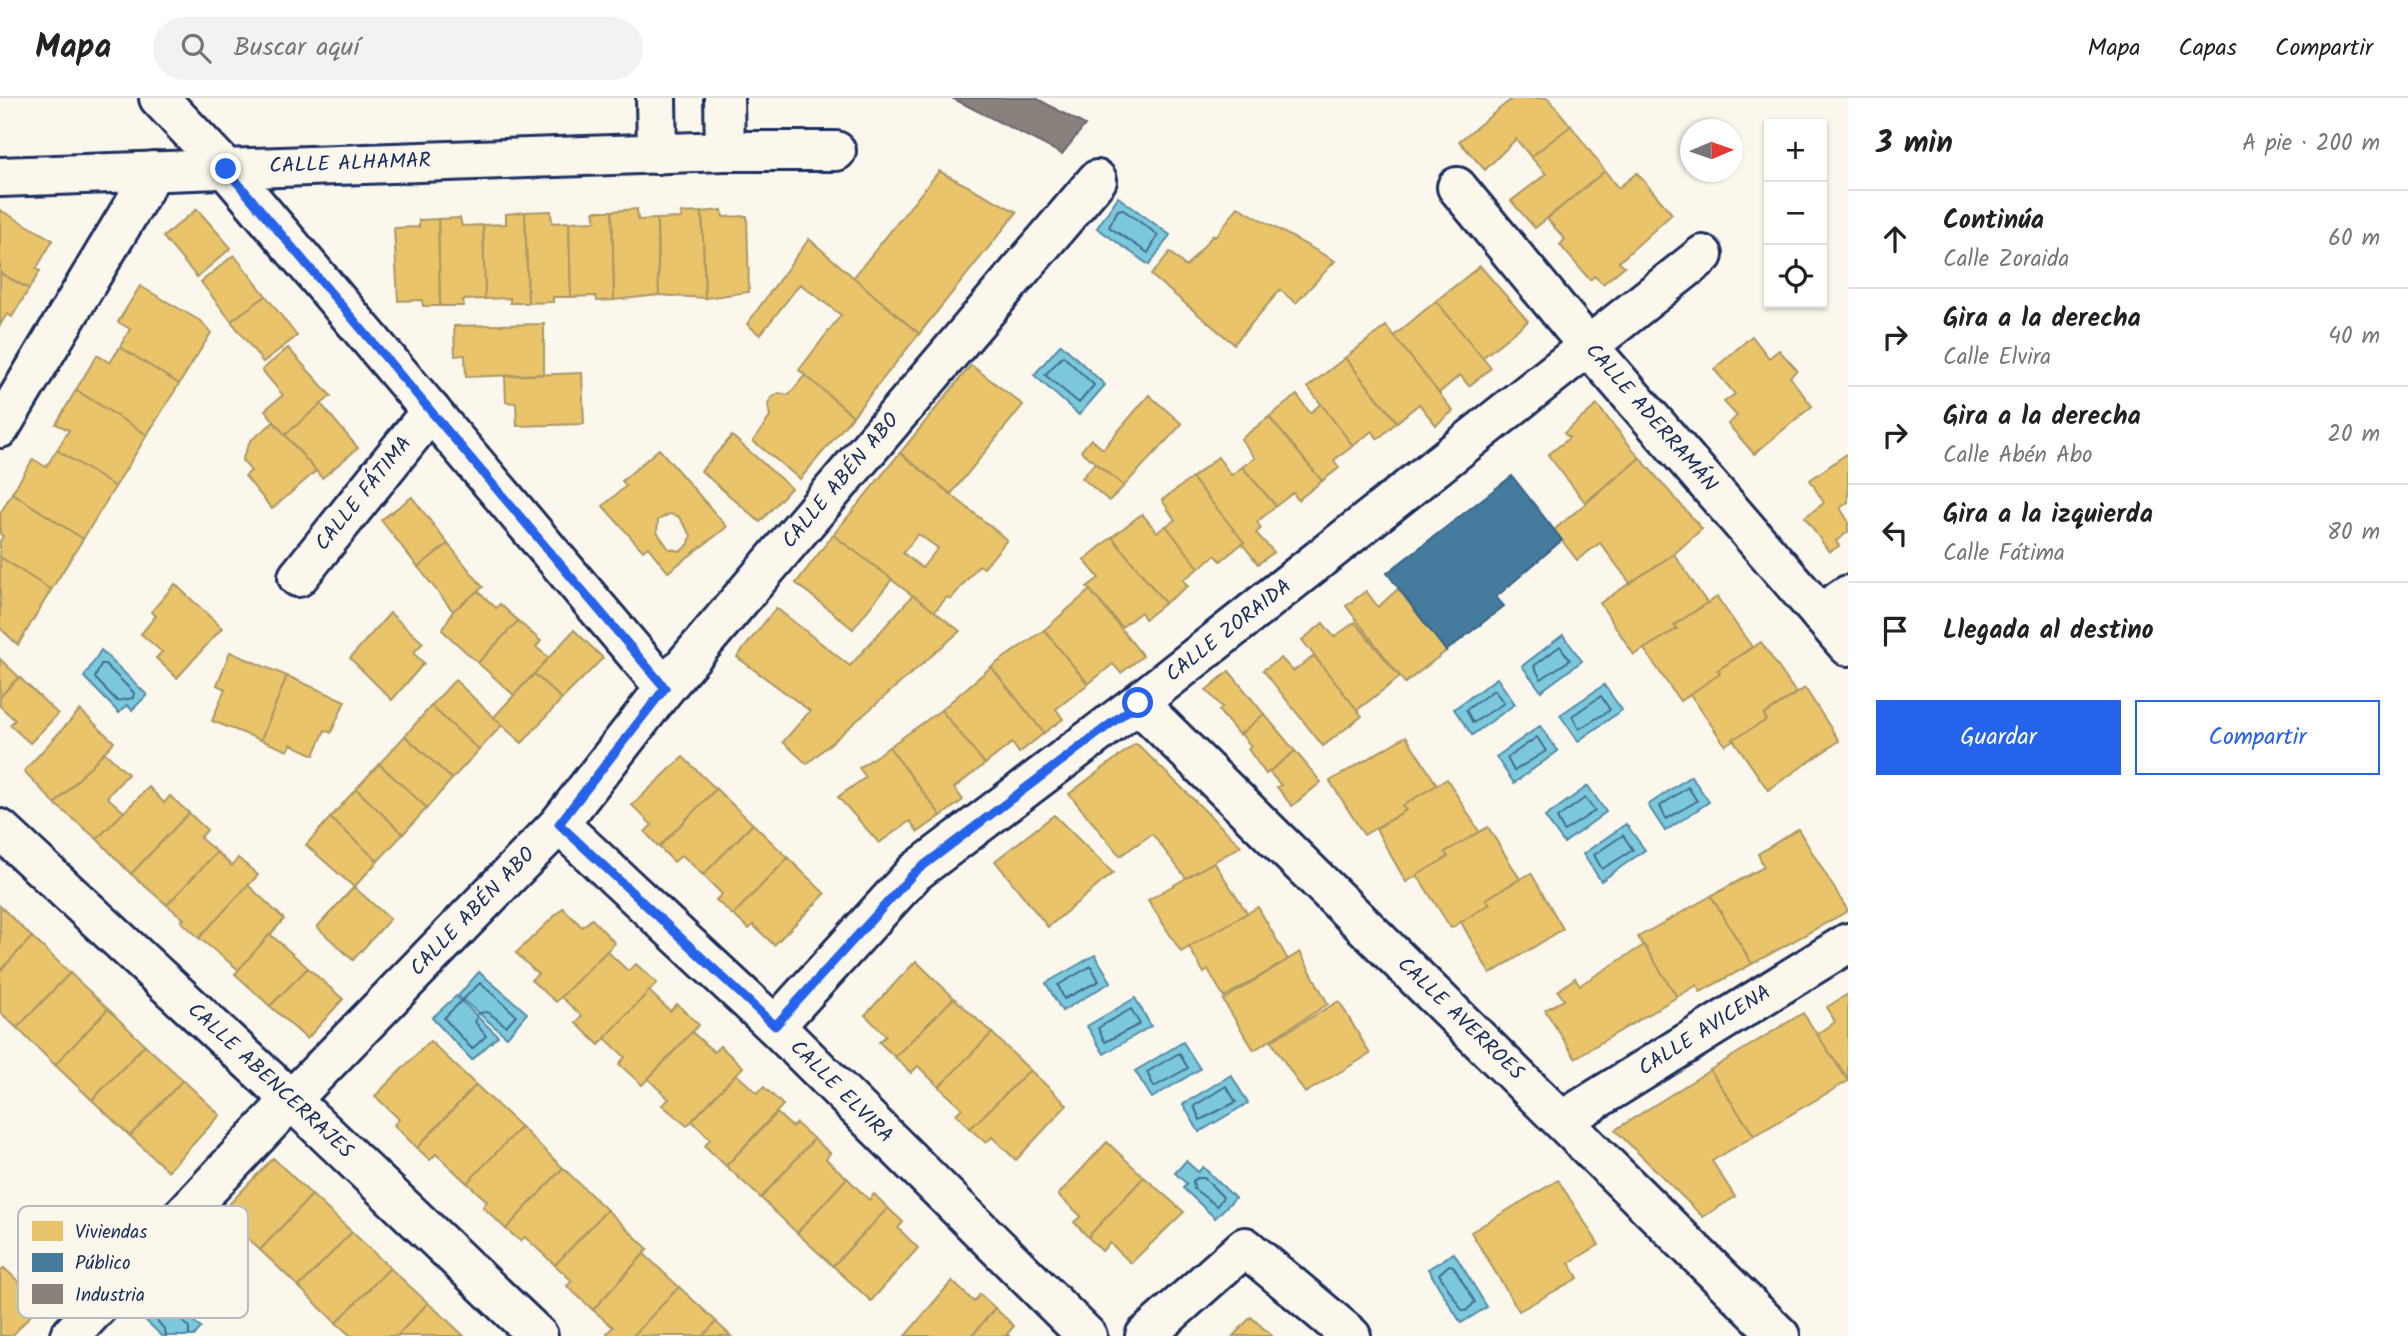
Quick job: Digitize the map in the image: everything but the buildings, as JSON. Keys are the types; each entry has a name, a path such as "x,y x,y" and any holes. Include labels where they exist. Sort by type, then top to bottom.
{"street":[{"path":"159,98 226,169 665,688"},
{"path":"656,98 657,154"},
{"path":"724,98 725,151"},
{"name":"CALLE ALHAMAR","path":"0,177 725,151 836,151"},
{"path":"0,428 154,171"},
{"name":"CALLE ABÉN ABO","path":"192,1206 559,824 665,688 1097,180"},
{"name":"CALLE ADERRAMÁN","path":"1457,187 1589,347 1834,604 1848,646"},
{"name":"CALLE ZORAIDA","path":"775,1026 915,872 1138,703 1703,255"},
{"name":"CALLE FÁTIMA","path":"298,577 431,411"},
{"name":"CALLE AVERROES","path":"1138,703 1780,1336"},
{"name":"CALLE ELVIRA","path":"559,824 775,1026 1087,1336"},
{"name":"CALLE ABENCERRAJES","path":"0,829 291,1100 538,1336"},
{"name":"CALLE AVICENA","path":"1563,1120 1848,943"},
{"path":"1145,1336 1245,1247 1351,1336"},
{"name":"CALLE ABÉN ABO","path":"70,1336 87,1318"}],"water":[{"path":"1118,197 1170,235 1149,265 1097,228"},
{"path":"1061,344 1105,385 1079,415 1034,375"},
{"path":"1563,635 1582,661 1541,691 1522,666"},
{"path":"101,650 147,695 132,710 127,705 119,713 84,677"},
{"path":"1497,678 1515,704 1472,735 1454,709"},
{"path":"1604,685 1622,710 1578,741 1560,715"},
{"path":"1540,726 1558,751 1514,783 1496,757"},
{"path":"1691,776 1709,802 1665,831 1648,805"},
{"path":"1588,786 1606,812 1564,843 1545,817"},
{"path":"1626,824 1645,850 1601,881 1583,854"},
{"path":"1095,955 1111,982 1062,1011 1046,983"},
{"path":"479,972 527,1013 507,1037 458,996"},
{"path":"456,996 498,1036 472,1060 432,1018"},
{"path":"1135,998 1151,1026 1104,1054 1087,1026"},
{"path":"1183,1042 1200,1069 1152,1098 1135,1071"},
{"path":"1231,1075 1248,1103 1199,1132 1183,1104"},
{"path":"1186,1161 1198,1172 1203,1167 1235,1198 1215,1218 1183,1188 1187,1184 1175,1173"},
{"path":"1454,1253 1487,1307 1461,1323 1428,1269"},
{"path":"143,1318 190,1318 201,1328 194,1336 162,1336"}],"route":[{"path":"226,169 665,688 559,824 775,1026 915,872 1138,703"}]}
